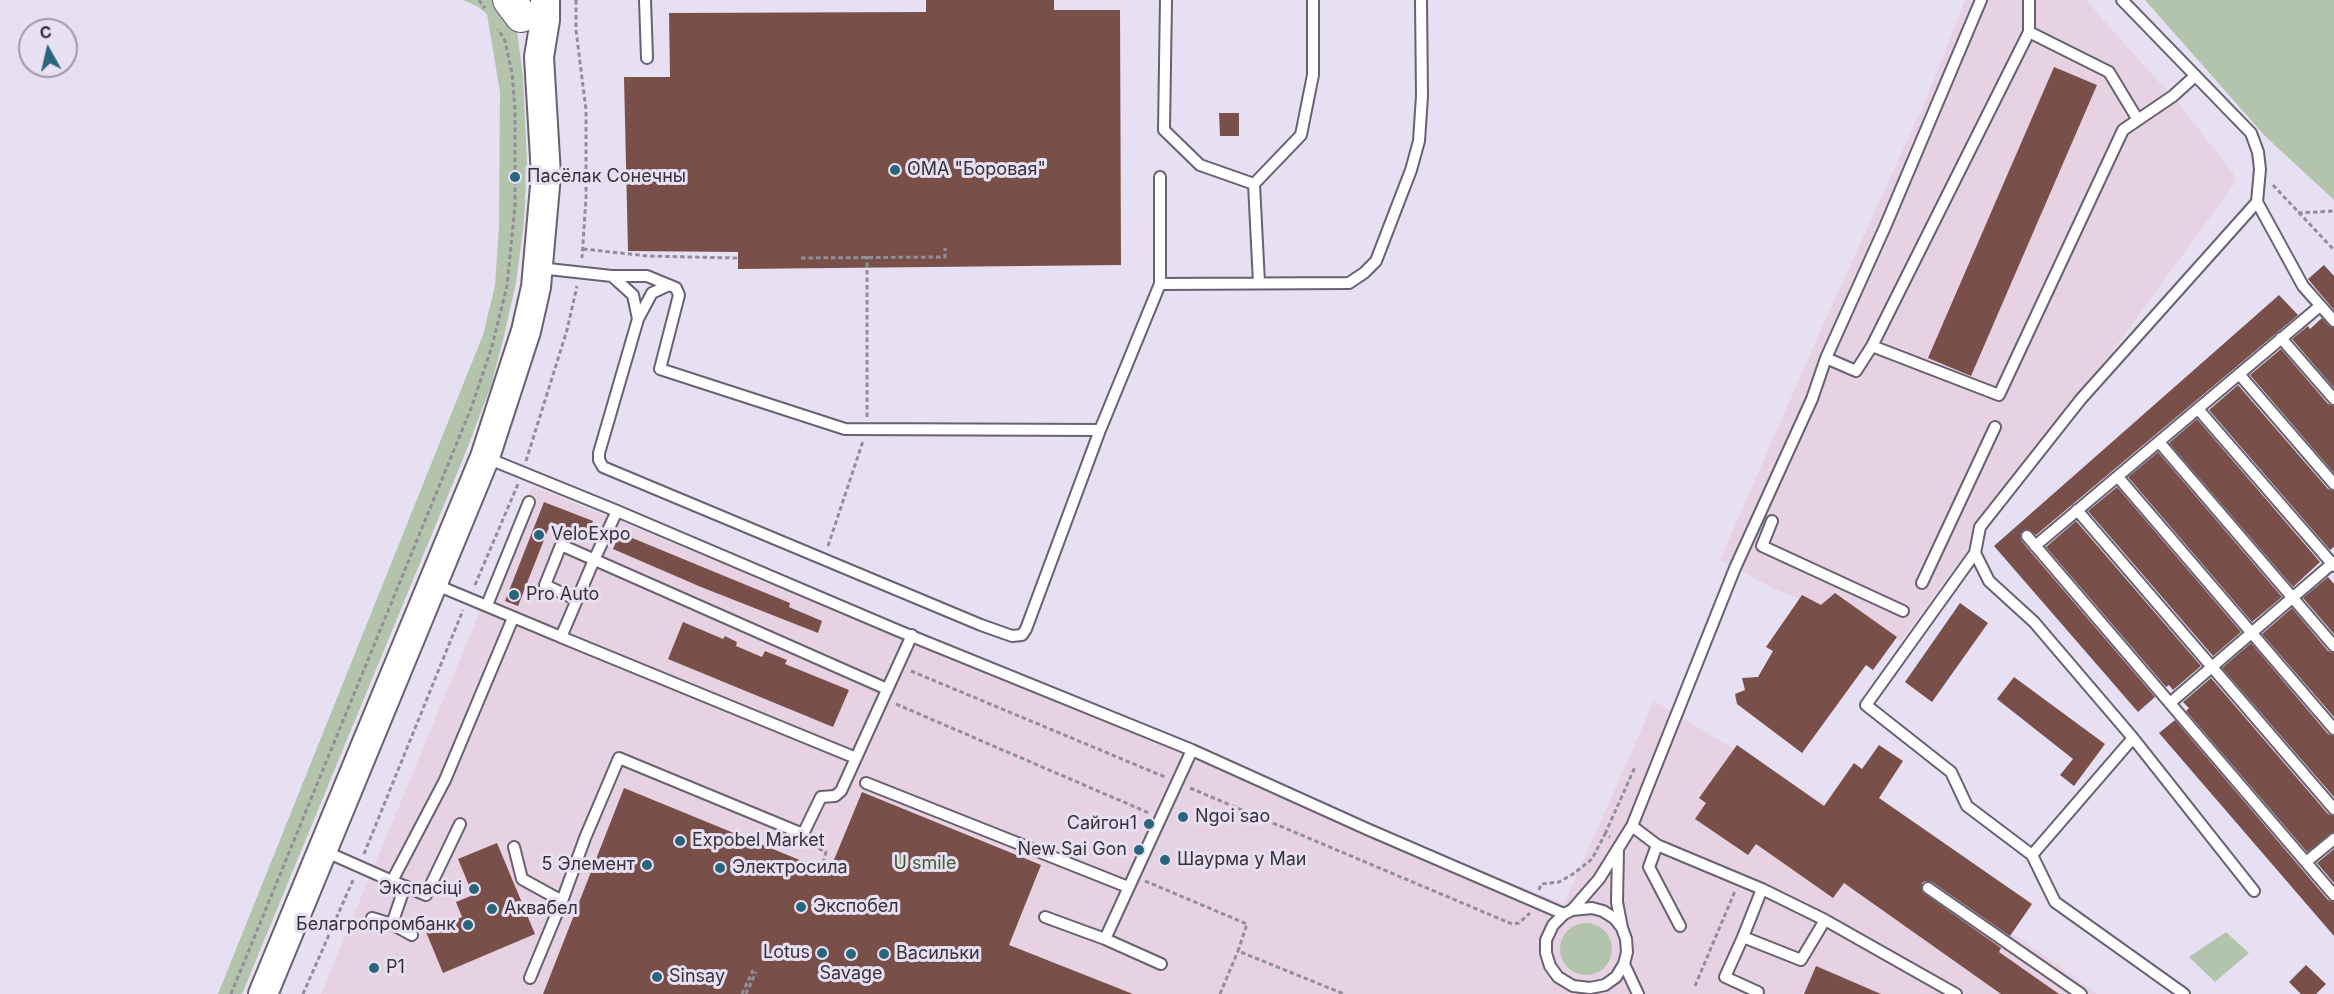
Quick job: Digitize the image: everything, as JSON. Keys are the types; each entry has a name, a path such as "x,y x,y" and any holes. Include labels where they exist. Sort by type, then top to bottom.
{"main road":[{"path":"263,994 485,457 526,331 536,286 546,176 539,57 513,9"}],"lane":[{"path":"645,0 647,58"},
{"path":"1166,0 1164,130 1200,165 1254,184"},
{"path":"1259,283 1254,184 1301,135 1313,75 1313,0"},
{"path":"1160,284 1349,283 1376,261 1411,170 1419,141 1422,96 1421,0"},
{"path":"1620,846 1617,902 1626,939 1627,952 1624,964 1616,977 1605,985 1590,988 1573,986 1558,977 1550,966 1546,940 1552,926 1599,879 1632,826 1735,568 1812,399 1826,358 1885,227 1981,0"},
{"path":"1826,358 1856,371 1872,346 2030,32 2028,0"},
{"path":"2122,0 2251,134 2258,152 2260,170 2257,202 2303,286 2334,321"},
{"path":"2030,32 2109,72 2138,120"},
{"path":"1872,346 1999,395 2123,130 2173,96 2195,76"},
{"path":"669,285 652,293 638,319 599,453 599,460 603,466 981,625 1012,636 1022,635 1100,430 1160,284 1160,177"},
{"path":"2184,994 2055,902 2032,855 1967,806 1951,772 1866,705 1975,553 1980,527 2081,399 2257,202"},
{"path":"538,267 612,276 647,276 676,288 680,295 660,369 845,429 1100,430"},
{"path":"612,276 633,295 638,319"},
{"path":"2035,546 2320,306"},
{"path":"2282,338 2334,399"},
{"path":"2239,374 2334,484"},
{"path":"2170,703 2333,564 2198,409"},
{"path":"1922,583 1995,427"},
{"path":"2159,442 2334,646"},
{"path":"485,457 1192,750 1535,902 1568,912 1592,908 1604,911 1622,928"},
{"path":"2118,477 2334,729"},
{"path":"487,605 529,502"},
{"path":"2078,510 2334,809"},
{"path":"561,637 617,511"},
{"path":"1772,521 1762,546 1903,610"},
{"path":"2027,536 2334,895"},
{"path":"577,600 545,585 561,545 885,694"},
{"path":"1975,553 1989,581 2034,622 2133,738 2254,891"},
{"path":"433,584 856,758"},
{"path":"392,881 445,780 513,618"},
{"path":"530,978 619,758 803,834 821,797 828,798 841,791 912,635"},
{"path":"2032,855 2133,738"},
{"path":"1105,939 1192,750"},
{"path":"866,783 1128,887"},
{"path":"322,850 426,895 460,824"},
{"path":"1632,826 1657,844 1740,879 1825,920 1956,994"},
{"path":"2306,862 2334,839"},
{"path":"1657,844 1649,867 1680,926"},
{"path":"514,847 522,879 562,901"},
{"path":"392,924 405,886"},
{"path":"1928,888 2081,994"},
{"path":"1758,992 1725,977 1762,889"},
{"path":"1045,917 1105,939 1161,964"},
{"path":"372,918 392,924 412,935"},
{"path":"1743,937 1801,960 1825,920"},
{"path":"1624,964 1638,994"}],"path":[{"path":"231,994 472,406 492,345 507,286 515,206 515,109 512,74 505,41 513,9 479,0"},
{"path":"2260,170 2334,250"},
{"path":"2298,213 2334,211"},
{"path":"801,258 945,257 945,248"},
{"path":"583,249 648,256 738,258"},
{"path":"824,559 867,430 867,256"},
{"path":"898,666 1512,924 1519,923 1529,916 1541,884 1559,882 1592,859 1635,767"},
{"path":"885,694 1161,818"},
{"path":"803,834 803,842 826,852 821,869"},
{"path":"1605,834 1620,846"},
{"path":"1695,986 1740,879"},
{"path":"1220,994 1238,951"},
{"path":"744,994 754,971"}],"shaded area":[{"path":"1965,0 2086,0 2173,96 2234,175 2235,183 1901,641 1775,589 1720,560 1823,325 1929,93"},
{"path":"532,486 1564,904 1654,701 1875,834 1884,855 2027,943 2097,994 321,994"}],"green space":[{"path":"463,0 513,0 523,77 527,162 524,222 516,283 504,336 491,386 465,454 242,994 218,994 483,335 495,286 499,226 500,92 487,14 477,6"},
{"path":"2145,0 2334,0 2334,200 2265,136"},
{"path":"1581,923 1591,923 1605,930 1612,949 1605,968 1591,975 1581,975 1571,971 1564,964 1560,954 1560,944 1564,934 1571,927"},
{"path":"2226,932 2249,953 2215,982 2189,957"}],"building":[{"name":"ОМА \"Боровая\"","path":"926,0 1054,0 1054,10 1120,10 1121,265 738,269 738,252 628,251 624,77 670,77 669,13 926,12"},
{"path":"2054,67 2097,85 1971,376 1928,358"},
{"path":"1219,113 1239,113 1239,136 1220,136"},
{"path":"2324,265 2334,276 2334,310 2308,279"},
{"path":"2279,295 2298,315 2036,535 2026,529 2020,534 2021,540 2029,550 2155,697 2138,712 1994,546"},
{"path":"2322,318 2334,328 2334,388 2292,339 2308,326 2310,329"},
{"path":"2281,349 2328,404 2334,406 2334,473 2250,375"},
{"path":"2238,385 2328,489 2334,491 2334,547 2330,550 2209,410"},
{"path":"2197,419 2320,562 2293,587 2169,443"},
{"path":"2158,452 2282,597 2252,622 2128,477"},
{"path":"2117,487 2241,632 2213,656 2088,511"},
{"path":"544,502 593,521 587,536 551,522 518,606 505,601"},
{"path":"2076,521 2201,666 2173,690 2169,685 2166,687 2046,547"},
{"path":"620,533 790,603 789,607 822,621 818,633 613,549"},
{"path":"2328,577 2334,584 2334,634 2303,598"},
{"path":"1835,593 1897,637 1873,670 1866,665 1802,753 1737,704 1735,694 1745,690 1742,678 1758,677 1773,651 1766,647 1802,595 1821,605"},
{"path":"1960,603 1988,623 1932,702 1905,682"},
{"path":"2292,608 2328,651 2334,653 2334,717 2262,634"},
{"path":"683,622 723,639 725,636 737,642 736,646 762,657 765,651 787,660 785,664 849,690 833,727 668,659"},
{"path":"2251,643 2328,734 2334,736 2334,797 2222,668"},
{"path":"2014,677 2105,744 2074,786 2060,775 2073,759 1997,699"},
{"path":"2211,678 2328,814 2334,816 2334,832 2307,852 2186,711 2189,708 2183,702"},
{"path":"2175,720 2328,900 2334,902 2334,936 2159,733"},
{"path":"1737,745 1824,806 1854,763 1862,769 1879,745 1903,761 1879,798 2032,904 2010,936 1932,882 1922,883 1922,892 2001,948 1999,952 2059,994 2001,994 1844,883 1833,898 1756,844 1748,855 1695,819 1706,803 1699,798"},
{"name":"Экспобел","path":"624,788 829,872 862,792 1041,865 1009,945 1133,994 543,994"},
{"name":"Аквабел","path":"497,843 535,934 443,973 426,932 462,917 456,902 473,895 458,859"},
{"path":"2334,849 2334,883 2317,863"},
{"path":"2306,965 2326,984 2316,994 2301,994 2289,982"},
{"path":"1816,966 1881,994 1804,994"}],"place":[{"name":"ОМА \"Боровая\"","path":"895,170"},
{"name":"Пасёлак Сонечны","path":"515,177"},
{"name":"VeloExpo","path":"539,535"},
{"name":"Pro Auto","path":"514,595"},
{"name":"Ngoi sao","path":"1183,817"},
{"name":"Сайгон1","path":"1149,824"},
{"name":"Expobel Market","path":"680,841"},
{"name":"New Sai Gon","path":"1139,850"},
{"name":"Шаурма у Маи","path":"1165,860"},
{"name":"5 Элемент","path":"647,865"},
{"name":"Электросила","path":"720,868"},
{"name":"Экспасіці","path":"474,889"},
{"name":"Экспобел","path":"801,907"},
{"name":"Аквабел","path":"492,909"},
{"name":"Белагропромбанк","path":"468,925"},
{"name":"Lotus","path":"822,953"},
{"name":"Savage","path":"851,954"},
{"name":"Васильки","path":"884,954"},
{"name":"P1","path":"374,968"},
{"name":"Sinsay","path":"657,977"}],"park label":[{"name":"U smile","path":"925,864"}]}
